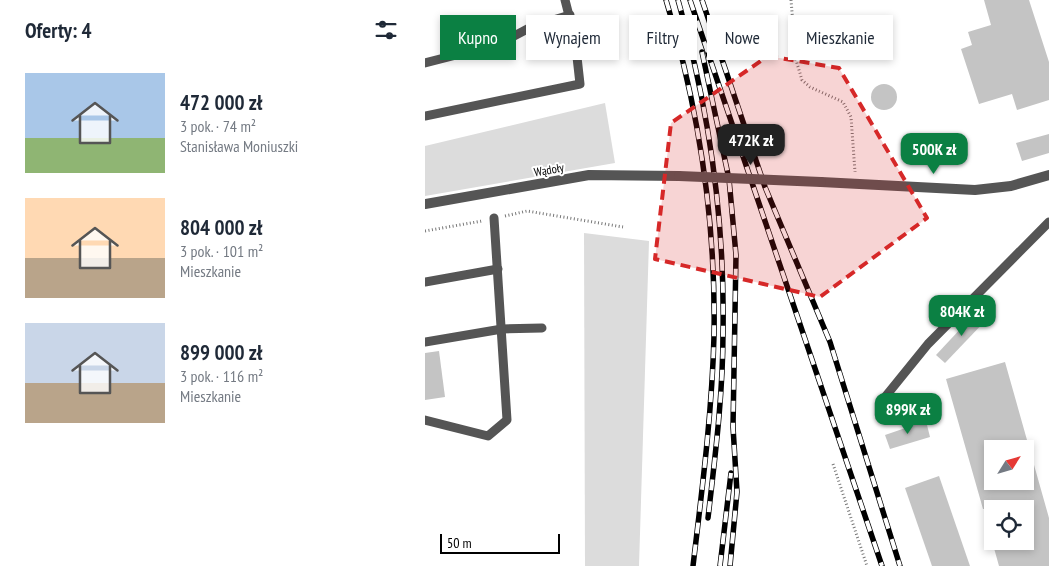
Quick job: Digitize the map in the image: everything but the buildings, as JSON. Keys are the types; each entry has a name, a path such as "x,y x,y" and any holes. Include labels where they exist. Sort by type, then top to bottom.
{"street":[{"name":"Wądoły","path":"425,204 589,175 679,176 975,190 1011,186 1049,175"}],"lane":[{"path":"565,0 570,15"},
{"path":"425,63 499,44 526,30"},
{"path":"425,116 580,84 577,60"},
{"path":"425,420 489,436 507,420 494,218"},
{"path":"881,402 927,344 1049,222"},
{"path":"425,282 498,269"},
{"path":"425,342 501,329 542,328"}],"path":[{"path":"791,0 795,51 802,80 810,87 843,102 851,117 855,183"},
{"path":"425,231 527,211 623,227"},
{"path":"833,464 867,566"}],"highlighted area":[{"path":"768,56 839,68 927,218 820,297 655,259 671,123"}],"shaded area":[{"path":"605,103 615,163 425,196 425,146"},
{"path":"584,233 649,241 639,566 585,566"}],"railway":[{"path":"666,0 678,41 696,124 703,167 712,251 714,294 713,365 706,451 693,566"},
{"path":"678,0 689,41 706,123 718,206 721,248 723,291 722,379 708,518"},
{"path":"690,0 882,566"},
{"path":"702,0 765,187 830,342 900,566"},
{"path":"702,52 729,179 736,255 733,427 737,492 730,566"},
{"path":"720,566 731,473"}]}
